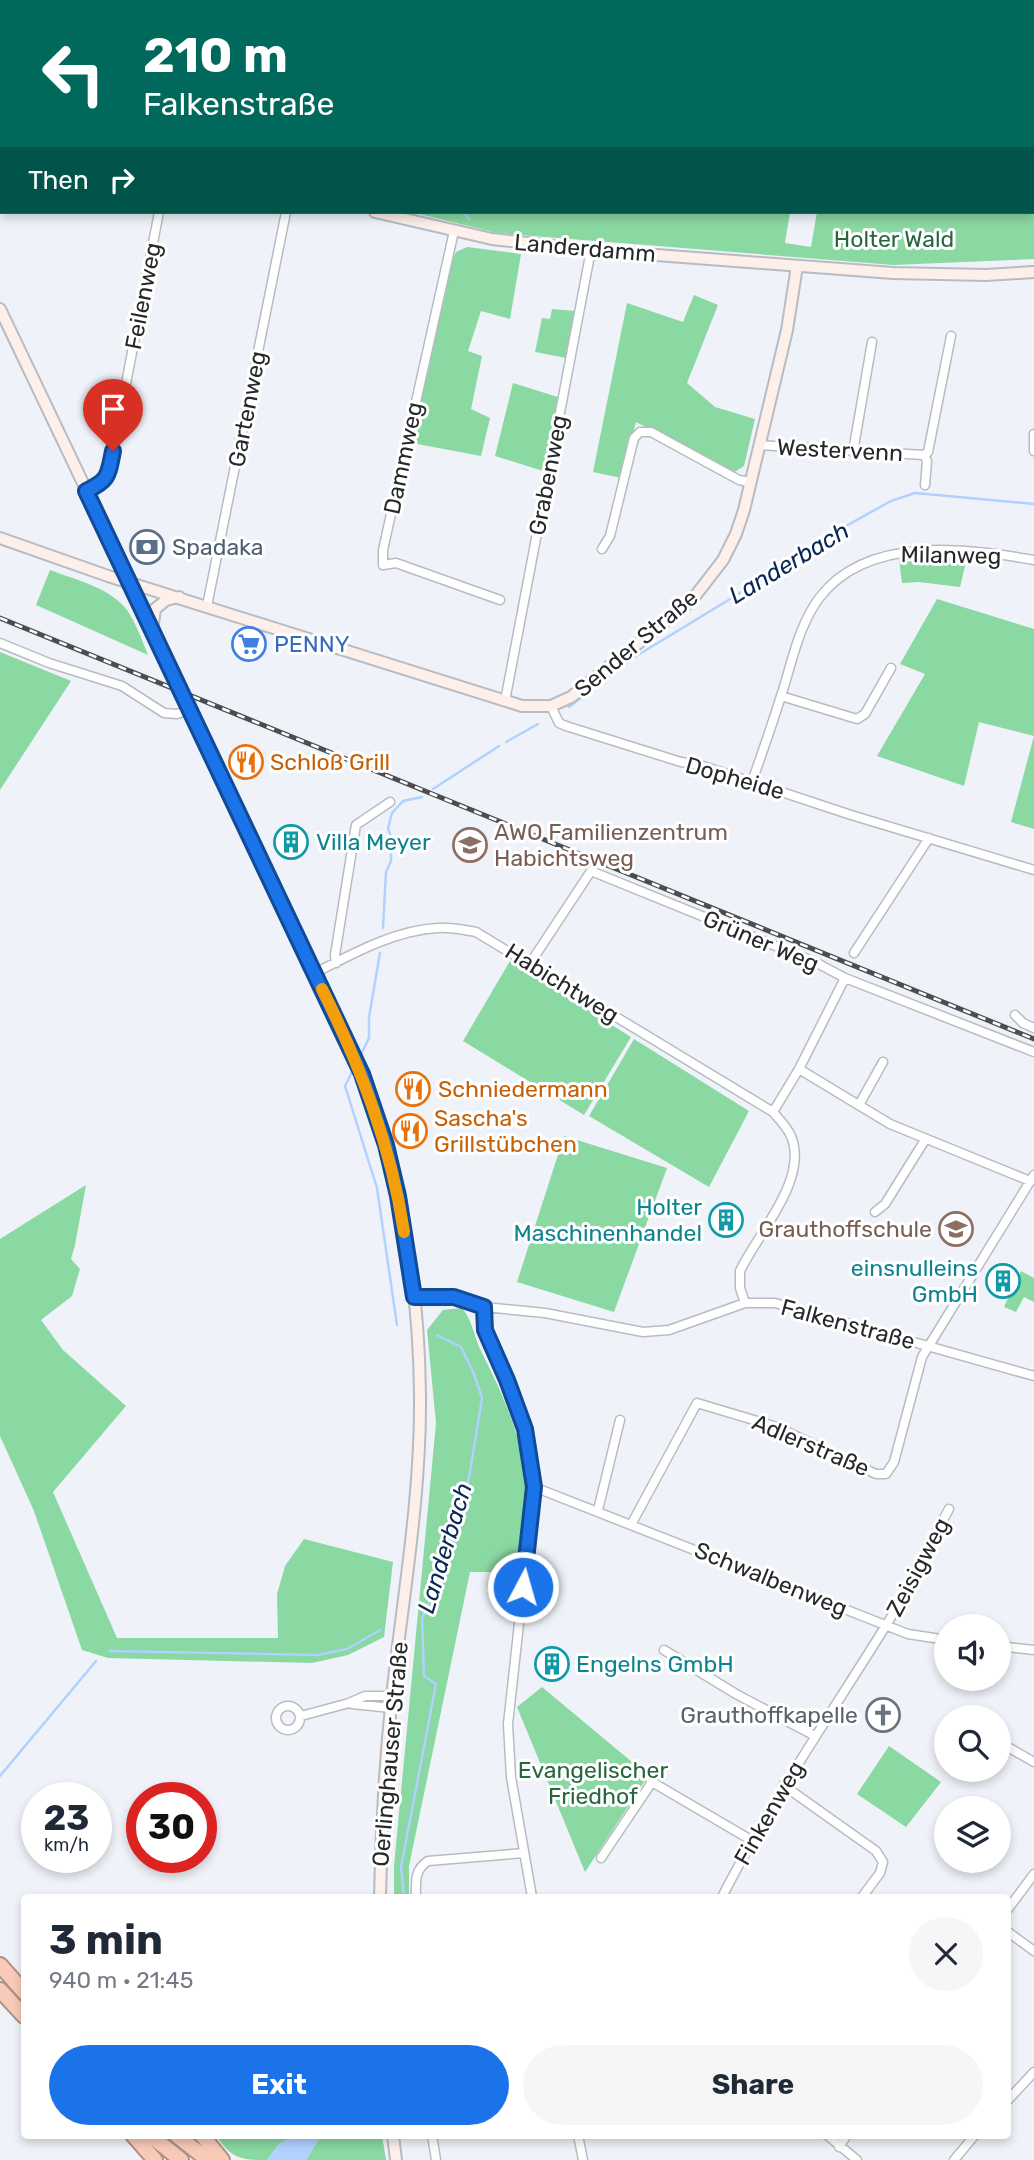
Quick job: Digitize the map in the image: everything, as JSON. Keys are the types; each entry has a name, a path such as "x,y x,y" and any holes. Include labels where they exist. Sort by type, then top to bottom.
{"highway":[{"path":"0,1964 21,1982"},
{"path":"0,1964 21,1988"},
{"path":"0,1990 21,2013"},
{"path":"137,2139 155,2160"},
{"path":"155,2139 181,2160"},
{"path":"181,2139 208,2160"},
{"path":"205,2139 222,2160"}],"main road":[{"name":"Landerdamm","path":"383,214 492,239 591,250 797,266"},
{"name":"Sender Straße","path":"0,538 505,701 522,706 551,706 581,691 668,620 699,591 723,560 736,534 750,482 786,330 797,266"},
{"path":"797,266 926,274 1034,272"},
{"name":"Oerlinghauser Straße","path":"0,309 4,325 86,491 351,1049 386,1145 398,1196 414,1297 420,1395 418,1459 408,1570 391,1702 382,1803 380,1894"},
{"path":"152,634 155,610 166,600 179,597"},
{"path":"394,2139 397,2160"}],"street":[{"name":"Feilenweg","path":"86,491 103,483 108,477 159,214"},
{"name":"Gartenweg","path":"207,606 286,214"},
{"name":"Dammweg","path":"454,231 383,550 383,565 396,563 500,600"},
{"name":"Grabenweg","path":"505,701 591,250"},
{"name":"Westervenn","path":"759,446 924,455 930,448 951,336"},
{"path":"853,452 872,342"},
{"path":"602,548 610,536 634,438 640,432 651,432 739,480 750,482"},
{"path":"1034,434 1034,451"},
{"path":"924,455 927,461 925,485"},
{"name":"Milanweg","path":"752,782 798,637 819,598 845,574 869,560 891,554 928,551 997,553 1034,560"},
{"path":"0,643 49,663 122,686 164,713 177,714 189,710"},
{"path":"781,696 857,719 864,714 891,668"},
{"name":"Dopheide","path":"551,706 558,723 566,726 1034,870"},
{"path":"336,963 335,955 356,825 390,802"},
{"path":"854,953 929,838"},
{"name":"Grüner Weg","path":"529,965 591,871 815,961 845,978 1034,1052"},
{"name":"Habichtweg","path":"315,973 415,930 441,927 476,932 774,1112 790,1134 796,1157 790,1184 740,1271 740,1288 745,1303"},
{"path":"774,1112 845,978"},
{"path":"1015,1014 1023,1023 1034,1028"},
{"path":"859,1105 883,1062"},
{"path":"799,1069 890,1124 925,1140 1032,1178 928,1346"},
{"path":"875,1212 885,1204 925,1140"},
{"name":"Falkenstraße","path":"414,1297 454,1297 484,1307 545,1313 643,1332 669,1330 745,1303 775,1303 1034,1376"},
{"path":"484,1307 485,1330 525,1429 534,1487 508,1724 511,1777 532,1894"},
{"name":"Adlerstraße","path":"632,1523 697,1403 777,1427 876,1474 886,1474 894,1462 922,1357 928,1346"},
{"path":"598,1510 620,1420"},
{"name":"Schwalbenweg","path":"534,1487 632,1523 908,1634 934,1638"},
{"name":"Zeisigweg","path":"887,1625 948,1509"},
{"name":"Finkenweg","path":"724,1894 783,1785 887,1625"},
{"path":"1011,1647 1034,1650"},
{"path":"664,1650 736,1694 815,1736"},
{"path":"301,1716 349,1703 391,1702"},
{"path":"1011,1749 1034,1762"},
{"path":"646,1771 652,1783 751,1840"},
{"path":"601,1858 652,1783"},
{"path":"783,1785 876,1851 883,1862 880,1874 864,1894"},
{"path":"416,1894 416,1877 421,1865 428,1861 524,1853"},
{"path":"1011,1905 1034,1874"},
{"path":"1011,1934 1034,1951"},
{"path":"1011,2097 1034,2072"},
{"path":"433,2139 436,2160"},
{"path":"579,2139 583,2160"},
{"path":"831,2139 857,2160"},
{"path":"839,2147 844,2139"},
{"path":"954,2160 972,2139"}],"green space":[{"name":"Holter Wald","path":"419,214 790,214 785,243 811,247 817,214 1034,214 1034,259 893,265 497,233"},
{"path":"467,247 521,254 510,319 481,311 468,351 482,356 471,409 490,418 481,456 412,443 451,262 456,252"},
{"path":"694,295 718,305 687,383 715,407 755,419 744,466 733,473 636,422 621,478 593,472 627,303 683,322"},
{"path":"552,309 575,311 566,358 535,352 542,318 550,319"},
{"path":"513,383 558,397 543,471 495,456"},
{"path":"967,558 960,587 919,582 902,583 899,559"},
{"path":"50,570 92,585 120,602 133,620 148,655 36,605"},
{"path":"937,599 1034,629 1034,736 979,722 964,786 877,756 925,674 900,664"},
{"path":"0,652 71,681 0,790"},
{"path":"1034,736 1034,829 1011,822"},
{"path":"510,961 631,1037 584,1115 463,1041"},
{"path":"634,1039 749,1111 709,1187 589,1116"},
{"path":"564,1136 667,1168 614,1312 517,1282"},
{"path":"86,1185 71,1259 80,1269 72,1296 41,1320 63,1350 126,1406 53,1492 117,1638 278,1638 277,1594 285,1566 304,1539 393,1562 384,1637 348,1655 312,1663 108,1658 82,1650 34,1511 0,1436 0,1239"},
{"path":"1021,1271 1034,1278 1034,1302 1024,1297 1016,1312 1004,1307"},
{"path":"462,1308 469,1318 516,1434 524,1468 526,1505 514,1572 470,1572 409,1866 409,1894 394,1894 394,1866 436,1423 427,1330 443,1310"},
{"name":"Evangelischer Friedhof","path":"542,1687 644,1772 645,1781 585,1872 517,1707"},
{"path":"889,1746 934,1777 934,1782 941,1782 906,1827 857,1794"},
{"path":"219,2139 289,2139 279,2144 267,2160 237,2156"},
{"path":"319,2139 383,2139 386,2160 306,2160"}],"water":[{"path":"289,2139 319,2139 306,2160 267,2160 279,2144"}],"waterway":[{"path":"465,214 469,219"},
{"name":"Landerbach","path":"569,707 633,658 763,579 808,547 891,501 915,493 1034,504"},
{"name":"Landerbach","path":"506,742 538,724"},
{"name":"Landerbach","path":"433,789 499,746"},
{"name":"Landerbach","path":"383,928 386,872 391,861 391,837 388,828 392,813 403,801 422,797"},
{"name":"Landerbach","path":"359,1059 369,1038 369,1017 380,953"},
{"name":"Landerbach","path":"354,1068 345,1086 377,1188 397,1325"},
{"name":"Landerbach","path":"404,1894 401,1867 436,1684 424,1676 422,1618 443,1573 459,1517 469,1478 482,1398 461,1347 437,1335"},
{"path":"110,1651 318,1655 347,1649 380,1630"},
{"path":"0,1776 96,1661"}],"railway":[{"path":"0,618 1034,1039"}],"slow traffic":[{"path":"322,989 362,1074 375,1111 389,1156 404,1232"}],"place":[{"name":"Spadaka","path":"147,547"},
{"name":"PENNY","path":"249,644"},
{"name":"Schloß Grill","path":"246,762"},
{"name":"Villa Meyer","path":"291,842"},
{"name":"AWO Familienzentrum Habichtsweg","path":"470,845"},
{"name":"Schniedermann","path":"413,1089"},
{"name":"Sascha's Grillstübchen","path":"410,1131"},
{"name":"Holter Maschinenhandel","path":"726,1220"},
{"name":"Grauthoffschule","path":"956,1229"},
{"name":"einsnulleins GmbH","path":"1003,1281"},
{"name":"Engelns GmbH","path":"552,1664"},
{"name":"Grauthoffkapelle","path":"883,1715"}],"route":[{"path":"113,451 108,477 103,483 86,491 362,1074 386,1145 398,1196 414,1297 454,1297 484,1307 485,1330 525,1429 534,1487 523,1587"}]}
